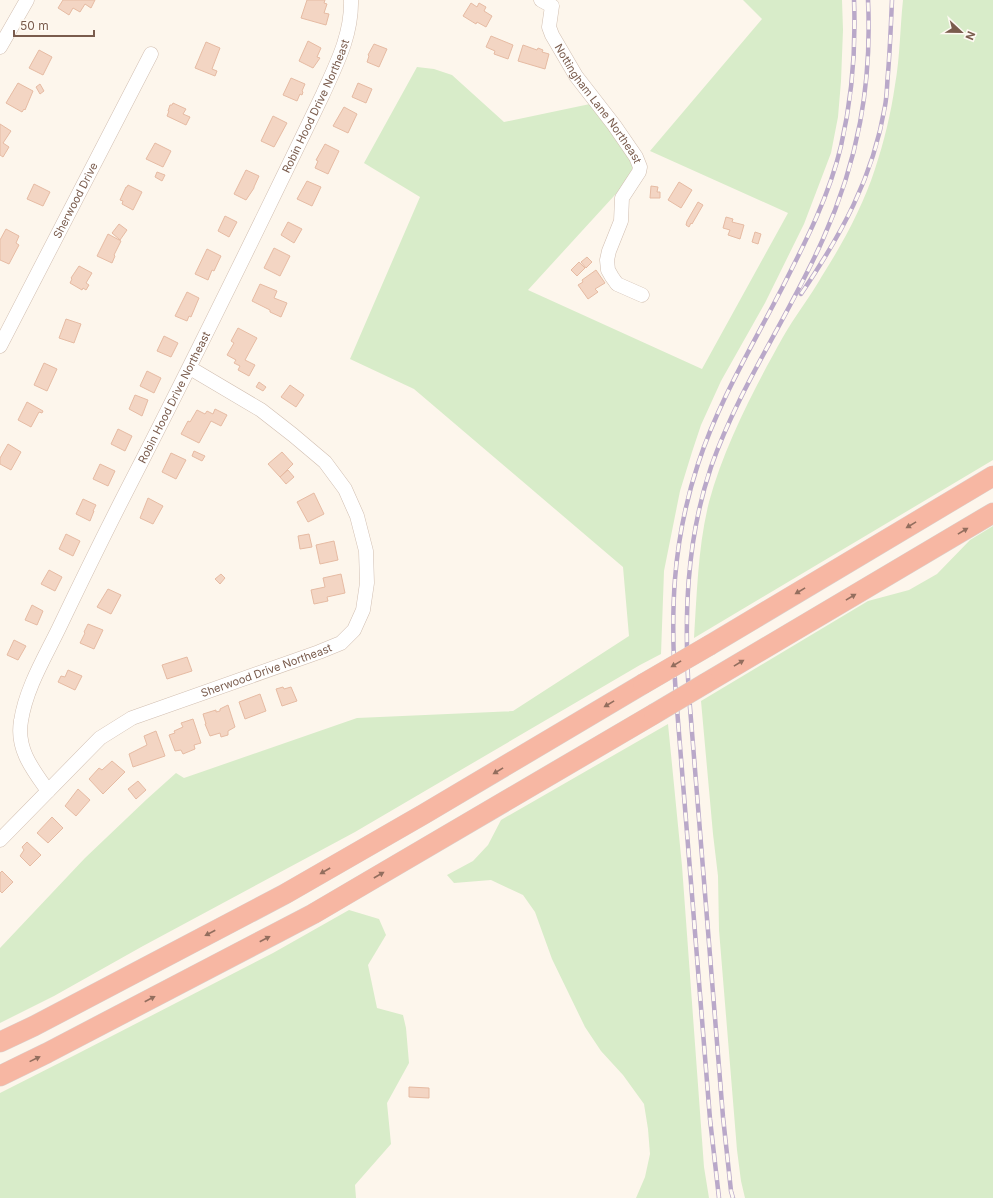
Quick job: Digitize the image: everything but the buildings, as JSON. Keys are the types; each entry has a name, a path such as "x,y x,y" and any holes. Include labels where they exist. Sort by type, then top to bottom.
{"highway":[{"path":"0,1042 34,1026 285,894 424,814 993,476"},
{"path":"0,1076 47,1054 313,914 993,513"}],"street":[{"path":"0,47 26,0"},
{"name":"Robin Hood Drive Northeast","path":"48,791 33,770 21,746 20,723 26,700 107,529 190,368 256,233 342,50 349,30 352,14 351,0"},
{"name":"Nottingham Lane Northeast","path":"546,3 549,27 552,35 576,76 614,125 636,157 640,167 639,172 622,198 621,221 609,251 608,270 617,284 642,296"},
{"name":"Sherwood Drive","path":"0,346 151,54"},
{"name":"Sherwood Drive Northeast","path":"0,840 100,738 132,718 319,652 341,643 354,630 362,610 367,583 366,551 357,516 341,484 326,462 261,410 190,368"}],"green space":[{"path":"743,0 842,0 843,30 838,117 831,153 804,224 765,303 721,381 701,425 692,452 680,491 664,571 661,654 355,832 143,946 54,996 0,1023 0,948 85,858 176,773 184,778 357,718 513,711 629,636 623,567 414,389 350,359 420,197 364,163 417,67 434,69 452,75 504,122 590,104 634,163 635,173 528,290 702,369 788,213 650,151 762,19"},
{"path":"903,0 993,0 993,460 694,638 698,570 702,535 715,481 741,417 762,376 788,329 837,251 852,224 870,183 884,138 893,96 898,64"},
{"path":"993,526 993,1198 745,1198 737,1150 719,930 718,876 701,701 868,601 909,590 937,574 970,540"},
{"path":"668,724 682,866 704,1167 709,1198 636,1198 645,1177 650,1154 644,1104 623,1075 601,1051 585,1027 552,959 535,912 523,895 491,880 454,883 447,875 473,861 488,845 501,820"},
{"path":"349,910 379,919 386,935 368,965 377,1008 403,1015 406,1028 409,1063 387,1103 391,1144 355,1185 356,1198 0,1198 0,1093 273,953"}],"railway":[{"path":"719,1198 710,1119 674,666 673,607 678,551 689,493 715,419 807,239 830,184 841,146 848,110 854,55 854,0"},
{"path":"733,1198 723,1117 687,666 687,609 692,551 696,523 703,495 722,437 750,380 810,268 835,210 845,181 854,152 865,92 868,62 868,0"},
{"path":"801,294 816,272 854,205 864,182 880,132 886,98 892,0"}]}
